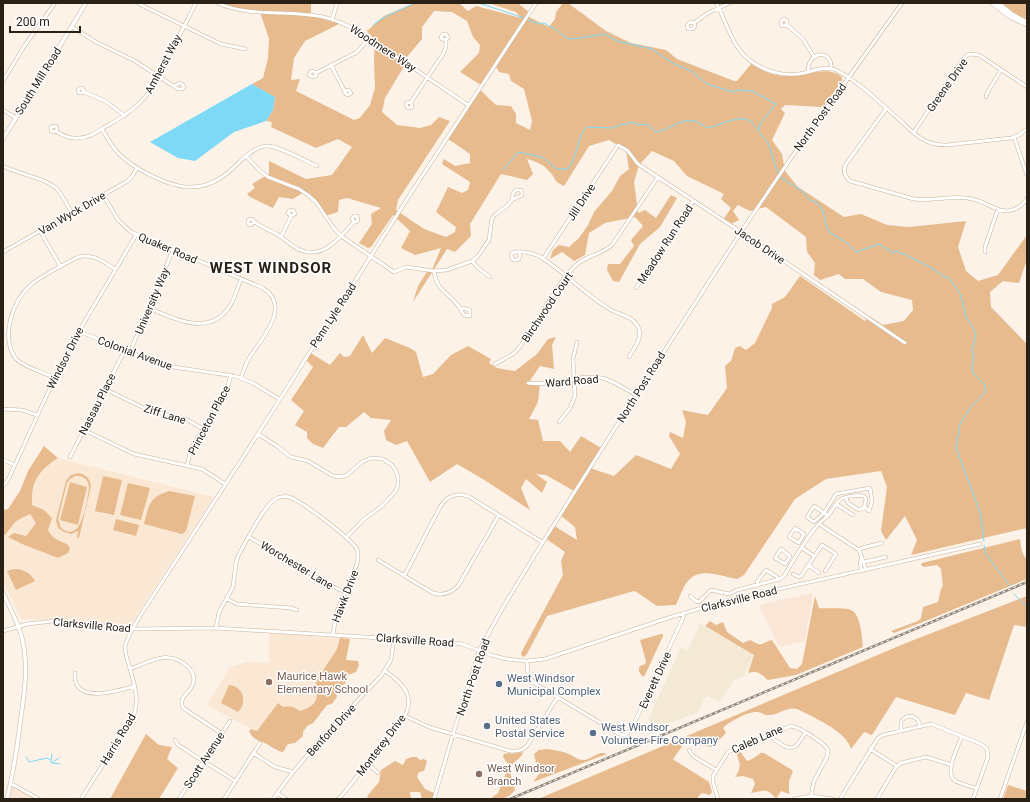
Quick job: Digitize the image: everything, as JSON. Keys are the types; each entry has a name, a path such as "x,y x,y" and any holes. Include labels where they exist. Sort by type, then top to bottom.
{"main road":[{"name":"South Mill Road","path":"3,138 86,3"},
{"path":"992,3 1010,17 1027,26"},
{"path":"998,3 1012,14 1027,22"},
{"path":"3,593 18,626 24,649 25,680 22,710 7,799"}],"street":[{"path":"3,81 22,50 55,3"},
{"path":"137,3 221,44 244,48"},
{"name":"Amherst Way","path":"56,131 64,136 77,139 90,136 125,116 139,105 159,76 196,3"},
{"name":"Woodmere Way","path":"218,3 250,12 306,15 332,20 352,28 428,77 468,105"},
{"path":"332,20 337,3"},
{"name":"Penn Lyle Road","path":"133,629 411,193 536,3"},
{"path":"716,3 733,41 740,51 753,63 769,71 780,74 831,69 858,84 914,132 929,142 943,145 1014,137 1027,129"},
{"path":"694,23 708,13 730,3"},
{"name":"North Post Road","path":"434,799 479,651 502,609 542,542 741,232 791,158 902,3"},
{"path":"787,25 803,39 814,57"},
{"path":"72,27 96,42 124,55 174,86"},
{"path":"316,73 357,52 369,38"},
{"path":"411,102 443,54 447,44 446,40"},
{"name":"Greene Drive","path":"914,132 967,55 977,54 1027,87"},
{"path":"808,72 809,62 814,57 820,55 827,57 832,63 831,69"},
{"path":"331,66 344,91"},
{"path":"986,97 1001,70"},
{"path":"84,92 105,102 125,116"},
{"path":"886,109 846,164 844,169 845,174 850,181 914,199 964,197 1007,211 1021,205 1027,198"},
{"path":"3,110 16,118"},
{"path":"102,129 119,154 136,168 174,185 196,187 218,180 259,148 270,146 317,166"},
{"path":"1014,137 1027,175"},
{"name":"Jacob Drive","path":"618,145 627,150 638,164 658,178 741,232 905,343"},
{"name":"Jill Drive","path":"543,259 618,145"},
{"path":"246,157 268,177 299,189 308,195 316,202 341,236 394,272 406,267 434,271 453,269 472,261 478,256 489,240 491,221 494,216 505,208 512,200 522,195 522,191 519,190 513,193 512,200"},
{"path":"3,166 19,174 50,184 60,193 72,213"},
{"name":"Van Wyck Drive","path":"3,252 129,180 136,168"},
{"name":"Birchwood Court","path":"495,364 518,349 566,276 583,260 612,245 658,178"},
{"name":"Quaker Road","path":"103,195 118,220 136,235 242,279 269,292 276,309 273,320 246,364 241,378"},
{"name":"Meadow Run Road","path":"636,288 694,201"},
{"path":"985,252 985,247 998,209"},
{"path":"281,237 291,216"},
{"path":"254,222 281,237 299,250 315,252 323,251 330,247 354,222"},
{"path":"40,231 61,267"},
{"name":"Windsor Drive","path":"3,486 8,480 54,377 78,331 136,235"},
{"name":"University Way","path":"130,352 173,250"},
{"path":"518,252 530,253 543,259 604,306 631,319 636,324 640,337 629,357"},
{"path":"5,325 8,317 28,288 37,281 78,257 85,256 97,258 116,269"},
{"path":"472,261 478,268 490,276"},
{"path":"434,271 436,282 440,288 454,300 461,310"},
{"path":"149,308 187,323 196,324 214,320 222,316 228,309 242,279"},
{"name":"Colonial Avenue","path":"78,331 158,364 174,368 231,375 241,378 280,399"},
{"path":"5,339 9,351 19,361 54,377"},
{"path":"559,422 570,408 574,400 575,380 573,359 577,342"},
{"name":"Nassau Place","path":"70,458 125,350"},
{"name":"Princeton Place","path":"187,466 191,448 226,393 231,375"},
{"name":"Ward Road","path":"528,383 543,384 592,377 603,378 636,395"},
{"name":"Ziff Lane","path":"105,389 148,410 186,419 203,429"},
{"path":"3,409 22,410 37,415"},
{"path":"84,430 134,454 205,471 225,484"},
{"path":"258,434 277,446 291,458 308,461 333,476 340,477 347,475 362,462 372,458 383,459 392,466 396,471 398,478 398,485 395,492 382,506 362,520 346,538"},
{"path":"3,460 15,465"},
{"path":"828,516 824,513 814,506 807,517 814,522 824,513 836,494 870,488 872,500 869,511 865,507"},
{"path":"852,491 854,497"},
{"path":"404,576 424,534 441,505 449,498 458,495 465,495 542,542"},
{"path":"690,596 698,602 711,590 729,594 737,590 778,580 784,576 819,524 828,516 840,499 862,495 865,496 866,499 865,507 863,510 859,510 848,503 846,498"},
{"name":"Hawk Drive","path":"216,628 217,615 234,582 237,558 270,503 278,498 285,497 291,498 312,511 346,538 356,548 358,557 357,564 336,617 333,634"},
{"path":"836,504 853,515"},
{"path":"378,560 436,594 443,594 453,591 458,586 499,516"},
{"path":"819,524 859,550 862,557 864,571"},
{"path":"804,534 799,543 790,537 795,528 804,534 809,538"},
{"name":"Worchester Lane","path":"249,537 329,585 345,592"},
{"path":"859,550 882,543"},
{"name":"Clarksville Road","path":"3,632 18,626 54,621 133,629 216,628 333,634 454,643 506,659 527,661 553,657 684,613 725,602 980,544"},
{"path":"794,574 799,577 801,576 822,545 836,554 824,571"},
{"path":"802,548 814,556"},
{"path":"790,556 785,564 775,558 780,549 795,559"},
{"path":"862,563 886,557"},
{"path":"808,565 819,573"},
{"path":"758,585 758,582 766,570 777,577 778,580"},
{"path":"770,582 772,591"},
{"path":"226,599 237,604 291,608 297,610"},
{"name":"Everett Drive","path":"527,661 528,673 531,680 557,698 619,734 624,735 628,733 675,637 684,617 684,613"},
{"name":"Harris Road","path":"81,799 134,715 137,701 135,686 125,647 133,629"},
{"name":"Benford Drive","path":"273,799 293,772 326,734 385,671 392,654 394,639"},
{"path":"130,669 158,658 172,658 185,664 192,671 194,680 191,688 182,699 181,704 183,708 221,733"},
{"name":"Monterey Drive","path":"338,799 405,716 408,696 405,688 397,679 385,671"},
{"path":"75,673 76,681 79,687 84,691 93,693 108,693 135,686"},
{"path":"405,716 422,724 453,734 510,751 521,751 529,744 557,698"},
{"path":"901,731 901,722 907,716 916,718 920,726"},
{"name":"Scott Avenue","path":"179,799 230,721"},
{"path":"1000,799 1027,722"},
{"path":"840,799 870,749 879,737 932,724 982,744 987,750 987,758 973,799"},
{"name":"Caleb Lane","path":"716,770 730,750 790,726 796,727 826,746 828,753 827,758 814,780 811,796"},
{"path":"769,734 774,740 786,747 791,748 797,745 805,733"},
{"path":"962,736 950,772 957,782 976,788"},
{"path":"175,740 178,745 235,781"},
{"path":"224,799 260,743"},
{"path":"870,749 897,766"},
{"path":"689,750 693,755 716,770 713,776 713,781 717,799"},
{"path":"253,753 275,767 293,772"},
{"path":"877,799 897,766 903,762 924,757 952,765"},
{"path":"367,763 378,773"},
{"path":"10,784 39,799"},
{"path":"277,793 286,799"},
{"path":"794,799 811,796 833,799"}],"shaded area":[{"path":"225,3 311,3 311,15 341,23 305,41 294,58 291,80 300,79 296,91 354,120 360,118 370,105 375,88 375,40 367,31 384,16 414,3 459,3 468,11 476,6 521,18 516,12 488,3 514,3 519,4 530,13 529,17 549,27 555,19 556,12 563,3 568,3 606,31 631,43 666,50 677,59 734,81 737,81 751,64 767,72 781,76 792,76 822,71 836,73 842,77 842,81 823,107 785,105 781,109 785,113 772,140 782,154 785,171 798,187 844,217 861,214 887,225 909,227 966,221 958,247 966,271 978,281 998,275 1027,235 1027,262 1019,283 1003,281 990,292 991,307 1027,344 1027,528 911,555 917,540 905,516 886,540 881,531 887,487 881,471 826,479 795,499 744,575 737,579 710,573 698,574 687,582 676,605 657,606 634,591 547,616 527,654 524,657 522,656 521,653 563,575 561,561 565,552 545,538 553,525 577,540 575,527 560,515 574,491 546,475 536,474 547,482 542,493 526,479 521,488 530,510 457,464 430,482 407,441 396,445 386,440 384,431 391,420 371,418 364,412 346,427 339,427 323,448 313,444 307,438 307,432 295,425 304,411 291,400 313,367 305,359 309,352 330,365 340,353 344,357 350,356 363,335 372,353 385,338 416,352 423,377 433,374 451,355 468,346 491,359 489,363 497,368 515,371 537,354 548,339 556,337 552,345 554,369 540,366 529,382 540,384 538,402 529,419 538,420 543,441 560,441 570,452 581,436 601,448 590,468 614,476 636,455 671,469 680,454 669,436 670,432 683,438 686,422 682,410 708,415 727,388 725,366 731,361 735,348 740,346 746,350 755,343 772,308 772,304 785,297 800,276 865,321 869,316 883,325 904,321 913,310 912,300 881,292 863,279 845,279 839,274 820,280 814,275 815,263 807,252 806,237 766,207 750,211 738,205 733,211 739,220 731,224 723,220 731,208 721,199 724,194 687,176 674,161 652,151 639,165 634,182 638,213 645,210 656,218 671,195 677,198 660,227 640,244 619,282 613,281 607,270 608,264 620,264 634,246 631,240 643,226 635,217 605,223 589,233 585,255 574,261 562,252 550,259 553,250 559,245 569,247 579,238 588,225 594,212 612,191 620,176 629,169 626,150 609,140 589,146 564,186 556,181 550,172 542,165 527,159 533,174 527,180 501,174 470,224 471,236 455,252 447,249 413,302 418,286 428,270 432,270 441,248 415,255 401,248 410,231 393,215 371,247 368,248 359,243 372,224 371,214 381,208 347,198 339,200 338,212 325,216 315,202 304,192 293,199 279,197 273,208 250,197 247,194 255,188 252,184 269,174 269,161 306,179 332,175 352,147 338,139 316,148 271,127 272,122 266,121 273,110 275,97 252,84 263,78 268,58 269,39 260,12 222,5","holes":["434,11 452,12 467,21 473,37 480,45 479,53 460,72 481,85 495,65 499,72 509,74 511,81 524,89 532,121 530,130 516,123 516,114 511,106 496,105 478,88 448,139 470,154 470,163 455,166 444,159 442,164 470,182 468,190 462,193 448,187 436,212 456,227 455,232 446,237 424,229 396,210 398,200 450,121 439,117 431,125 420,128 397,125 382,112 385,98 403,68 406,58 422,39 422,27"]},
{"path":"1000,3 1027,3 1027,21 1020,18"},
{"path":"44,446 58,458 45,468 37,478 33,490 32,505 44,510 52,518 48,530 54,538 68,545 70,549 68,553 58,558 8,537 14,533 26,536 36,523 30,514 16,521 5,535 3,534 3,510 8,509 20,491 28,471"},
{"path":"58,458 214,497 131,624 21,619 3,582 3,521 32,495 38,475"},
{"path":"78,473 83,474 89,479 91,486 79,538 77,538 78,531 71,534 58,528 56,520 66,481 71,475","holes":["78,476 87,480 89,488 87,502 79,526 74,531 68,532 61,528 58,519 67,483 70,479"]},
{"path":"103,476 122,480 114,515 95,511"},
{"path":"70,482 87,487 78,525 60,520"},
{"path":"128,483 150,488 141,520 120,515"},
{"path":"169,491 195,496 186,531 182,534 144,524 149,507 154,499 162,493"},
{"path":"116,519 139,525 136,536 113,530"},
{"path":"1020,539 1022,552 1027,559 1027,579 923,622 894,633 891,631 918,621 921,618 923,607 938,602 943,586 941,569 937,565 924,567 921,565 922,563"},
{"path":"13,569 26,572 31,575 35,581 16,590 7,571"},
{"path":"813,593 805,641 779,647 759,605"},
{"path":"815,596 819,608 844,609 854,612 859,621 863,647 796,675 768,680 757,672 748,673 754,655 705,626 710,621 716,625 723,622 727,632 743,643 750,640 758,644 762,644 772,640 790,668 797,669 802,664"},
{"path":"1027,596 1027,627 1014,625 989,700 966,693 955,715 896,697 872,735 864,732 851,749 843,736 820,720 797,709 793,708 773,715 753,712 739,717 723,728 726,733 712,747 687,743 683,745 673,759 709,782 712,792 710,795 702,793 697,799 538,799 906,643"},
{"path":"700,624 754,655 743,677 734,680 720,701 706,696 698,712 661,726 648,720 681,647 688,650"},
{"name":"Maurice Hawk Elementary School","path":"269,633 340,638 337,649 318,678 315,703 310,708 300,711 297,708 289,706 283,707 257,732 207,705 230,667 247,662 269,663"},
{"path":"663,634 663,636 643,677 639,672 639,669 640,666 645,664 646,661 640,640"},
{"path":"340,638 350,639 346,660 358,661 359,665 356,672 348,675 345,684 338,687 336,691 337,697 332,704 327,705 313,723 307,726 303,732 303,736 295,743 288,744 283,752 276,750 254,738 249,731 251,729 257,731 278,703 283,707 288,706 296,708 300,711 315,702 317,696 316,692 313,690 318,678 337,649"},
{"path":"229,685 238,688 241,691 243,704 238,712 221,703"},
{"path":"146,734 159,745 172,747 167,759 178,768 159,799 110,799"},
{"path":"547,749 566,753 577,759 583,760 600,753 607,754 533,782 540,773 534,754 539,750"},
{"path":"739,750 747,761 761,753 764,753 792,770 793,771 789,781 789,794 781,791 776,799 768,791 751,793 755,784 753,779 743,776 735,777 739,768 736,752"},
{"path":"523,753 521,756 510,768 508,767 508,764 503,757 504,754"},
{"path":"417,757 420,760 424,759 427,761 424,771 419,772 417,777 425,789 434,793 432,799 422,799 420,792 410,792 411,799 367,799 368,795 379,782 381,770 395,761 403,765 406,759"},
{"path":"507,771 510,772 515,790 507,797 501,799 490,799 498,793"},
{"path":"10,783 39,799 7,799"},
{"path":"1008,785 1027,791 1027,799 1003,799"}],"water":[{"path":"252,84 275,97 273,110 266,121 234,132 195,161 178,158 150,142"}],"waterway":[{"path":"373,25 383,18 415,3"},
{"path":"479,3 524,18"},
{"path":"528,20 539,24 544,23 558,31 566,38 573,39 605,34 617,41 652,49 672,63 691,71 707,84 733,92 739,90 752,91 776,104 760,124 759,129"},
{"path":"503,170 518,152 542,157 557,169 568,169 574,159 583,131 587,127 613,128 631,122 640,125 647,124 656,132 685,121 699,122 705,127 709,128 737,119 745,119 751,122 768,142 778,173"},
{"path":"780,177 802,191 810,200 818,203 823,211 829,232 847,243 856,252 879,244 893,253 896,251 901,253 949,278 961,295 966,318 976,334 972,351 974,355 972,368 973,373 985,385 986,392 970,408 960,424 956,448 980,512 984,541"},
{"path":"984,545 985,553 1010,586"},
{"path":"1014,594 1027,607"},
{"path":"51,763 52,754"},
{"path":"26,757 29,762 47,758 51,760"},
{"path":"53,762 59,758"},
{"path":"52,763 60,764"}],"railway":[{"path":"510,799 1027,582"}],"place":[{"name":"Maurice Hawk Elementary School","path":"269,682"},
{"name":"West Windsor Municipal Complex","path":"499,684"},
{"name":"United States Postal Service","path":"487,726"},
{"name":"West Windsor Volunteer Fire Company","path":"593,733"},
{"name":"West Windsor Branch","path":"479,774"}],"district":[{"name":"WEST WINDSOR","path":"271,268"}]}
